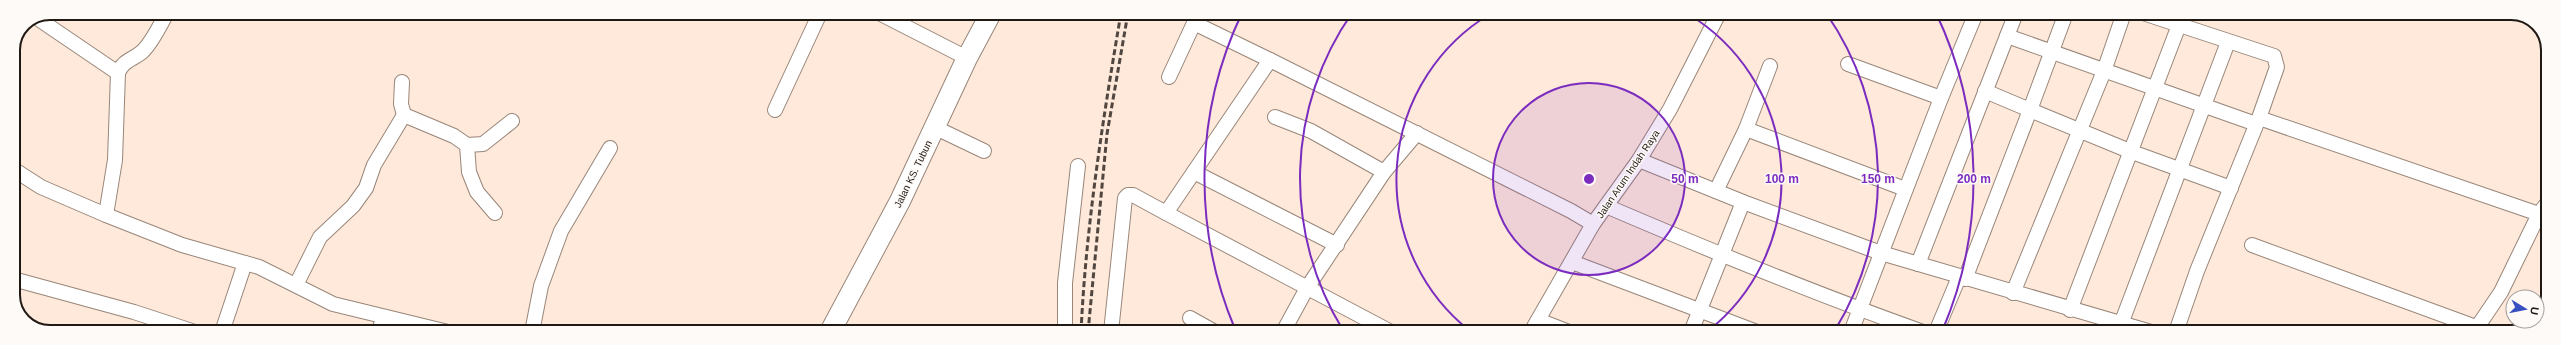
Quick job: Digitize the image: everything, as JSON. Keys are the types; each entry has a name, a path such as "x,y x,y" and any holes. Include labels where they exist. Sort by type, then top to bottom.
{"main road":[{"name":"Jalan KS. Tubun","path":"834,325 936,128 967,58 987,20"}],"street":[{"path":"106,215 115,160 118,73 121,66 149,44 163,20"},
{"path":"775,110 817,20"},
{"path":"893,20 967,58"},
{"path":"1169,77 1196,20"},
{"path":"1200,20 1270,60 1417,133 1593,224"},
{"name":"Jalan Arum Indah Raya","path":"1536,325 1593,224 1639,160 1670,109 1715,20"},
{"path":"1853,325 1941,98 1973,20"},
{"path":"1918,264 2013,20"},
{"path":"1939,325 1962,278 2030,110 2063,20"},
{"path":"2013,294 2104,71 2122,20"},
{"path":"2164,20 2228,42 2269,53 2277,61 2278,67 2179,325"},
{"path":"42,21 118,73"},
{"path":"2070,310 2132,152 2179,25"},
{"path":"2007,36 2155,89 2258,121 2539,214"},
{"path":"2121,324 2178,170 2228,42"},
{"path":"1166,213 1270,60"},
{"path":"1848,64 1941,98"},
{"path":"1716,191 1746,129 1770,66"},
{"path":"296,285 320,237 353,206 366,188 374,165 404,115 401,104 402,82"},
{"path":"1985,91 2132,152 2231,188"},
{"path":"404,115 454,136 467,145 483,144 512,121"},
{"path":"1275,117 1310,131 1384,172"},
{"path":"936,128 984,151"},
{"path":"1746,129 1905,190"},
{"path":"1287,325 1307,288 1337,245 1384,172 1417,133"},
{"path":"467,145 469,172 477,192 495,213"},
{"path":"533,325 541,286 561,231 610,148"},
{"path":"1639,160 1743,202 1881,253 2013,294 2125,325"},
{"path":"1065,325 1065,283 1078,166"},
{"path":"1194,172 1337,245"},
{"path":"20,174 41,187 106,215 182,245 245,263 296,285 333,304 416,325"},
{"path":"1112,325 1124,198 1128,195 1134,195 1378,325"},
{"path":"1694,325 1743,202"},
{"path":"1606,206 1721,255 1904,325"},
{"path":"2478,325 2501,292 2527,243 2541,211"},
{"path":"2252,245 2462,325"},
{"path":"224,325 245,263"},
{"path":"1571,264 1737,325"},
{"path":"20,281 134,312 174,325"},
{"path":"1699,312 1726,325"},
{"path":"381,325 384,318"},
{"path":"1190,318 1202,325"}],"railway":[{"path":"1081,325 1083,292 1096,172 1120,20"},
{"path":"1089,325 1107,134 1127,20"}]}
